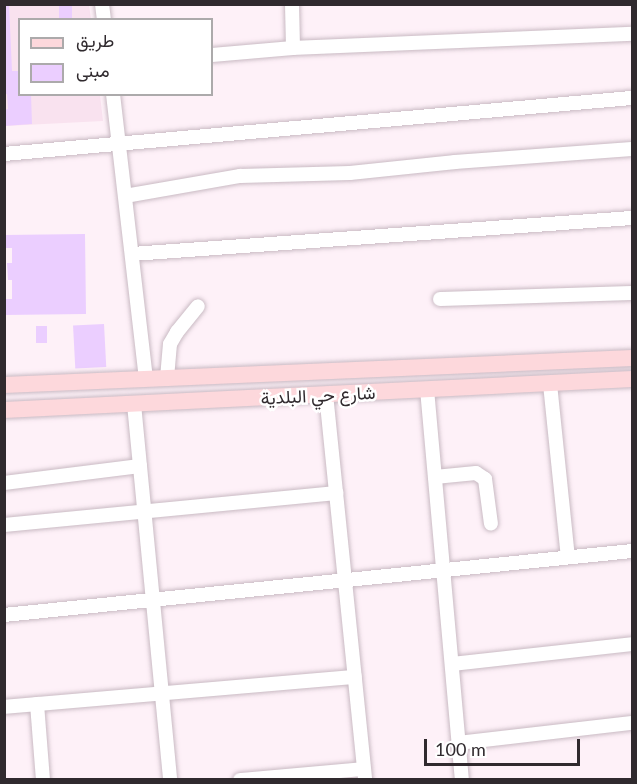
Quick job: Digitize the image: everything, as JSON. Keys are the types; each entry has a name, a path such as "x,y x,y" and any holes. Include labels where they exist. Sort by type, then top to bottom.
{"main road":[{"name":"شارع حي البلدية","path":"4,385 633,358"},
{"name":"شارع حي البلدية","path":"5,409 633,380"}],"street":[{"path":"291,4 293,48"},
{"path":"213,55 293,48 633,34"},
{"path":"113,96 146,379"},
{"path":"4,154 633,98"},
{"path":"125,196 240,177 350,173 455,162 633,149"},
{"path":"132,254 633,218"},
{"path":"440,299 633,293"},
{"path":"166,378 170,344 198,306"},
{"path":"550,384 568,557"},
{"path":"427,389 462,780"},
{"path":"240,780 365,774 326,394"},
{"path":"134,404 170,780"},
{"path":"4,483 140,466"},
{"path":"435,477 476,473 485,479 491,524"},
{"path":"4,525 336,493"},
{"path":"4,615 633,551"},
{"path":"452,664 633,644"},
{"path":"4,707 355,677"},
{"path":"37,704 44,780"},
{"path":"458,743 633,723"}],"shaded area":[{"path":"5,5 89,5 91,18 18,18 18,96 100,96 103,121 5,126"}],"building":[{"path":"4,4 9,4 12,71 18,71 18,96 31,96 32,124 4,126 4,110 8,109 7,94 4,94"},
{"path":"59,4 72,4 72,18 59,18"},
{"path":"85,234 86,314 4,315 4,299 12,299 12,280 8,280 7,263 12,263 12,248 4,248 4,235"},
{"path":"104,324 106,367 75,369 73,326"},
{"path":"36,326 47,326 47,343 36,343"}]}
